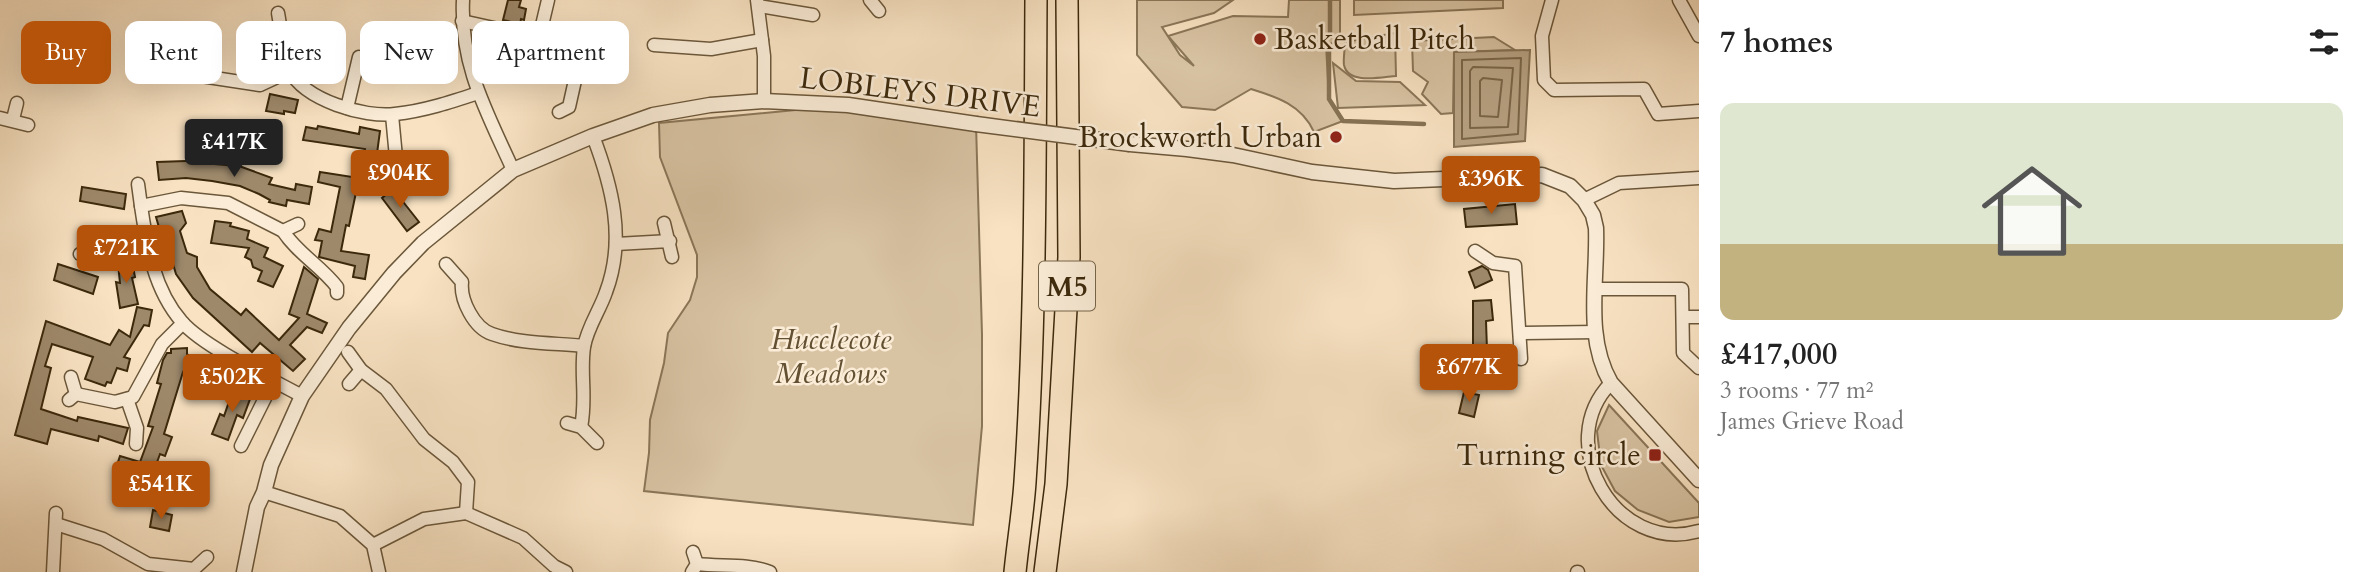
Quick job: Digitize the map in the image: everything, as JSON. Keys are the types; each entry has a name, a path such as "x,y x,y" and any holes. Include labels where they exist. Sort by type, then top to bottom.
{"highway":[{"name":"M5","path":"1015,572 1025,486 1032,355 1036,0"},
{"name":"M5","path":"1045,572 1056,484 1069,257 1067,0"}],"street":[{"path":"463,0 465,49 478,93 513,170"},
{"path":"543,21 548,0"},
{"path":"870,0 879,11"},
{"path":"1552,0 1542,36 1544,80 1554,90 1644,89 1658,114 1699,111"},
{"path":"1678,0 1699,36"},
{"path":"764,101 758,3 813,15"},
{"path":"278,13 280,21"},
{"path":"462,21 472,23"},
{"path":"654,45 711,49 762,40"},
{"path":"347,108 359,57"},
{"path":"302,84 313,96 347,108 392,115 433,108 478,93"},
{"path":"559,112 569,107 577,84"},
{"name":"LOBLEYS DRIVE","path":"244,572 257,507 271,465 302,396 349,328 394,273 440,228 513,170 593,136 653,115 710,105 764,101 848,105 1130,144 1200,150 1312,172 1394,181 1542,175 1570,186 1584,201"},
{"path":"18,103 6,118 28,125"},
{"path":"392,115 395,171 410,176"},
{"path":"581,427 586,404 584,346 607,290 616,244 614,199 593,136"},
{"path":"1699,178 1619,183 1584,201 1593,215 1596,228 1598,353 1611,383 1699,480"},
{"path":"138,184 148,252 159,284 183,323 217,348 302,396"},
{"path":"141,206 181,198 228,203 283,230 293,245 328,276 337,287 337,293"},
{"path":"664,223 672,257"},
{"path":"283,230 298,224"},
{"path":"616,244 670,241"},
{"path":"1475,251 1493,263 1515,266 1521,359"},
{"path":"80,254 103,256 148,252"},
{"path":"446,264 462,282 460,296 469,313 490,334 584,346"},
{"path":"462,282 475,280"},
{"path":"1595,289 1682,289 1683,353 1699,368"},
{"path":"1684,317 1699,317"},
{"path":"71,377 72,397 115,402 133,397 162,344 183,323"},
{"path":"1520,333 1596,332"},
{"path":"348,352 361,370 386,389 424,439 453,462 468,482 466,513"},
{"path":"349,384 361,370"},
{"path":"241,446 274,380"},
{"path":"1611,383 1602,392 1590,418 1588,436 1587,449 1602,490 1622,514 1647,530 1662,535 1682,536 1699,531"},
{"path":"127,399 137,428 136,444"},
{"path":"567,423 581,427 597,443"},
{"path":"264,492 340,516 373,545 379,572"},
{"path":"373,545 424,519 466,513 523,538 553,569 566,572"},
{"path":"53,572 56,519 103,539 148,564 194,569 207,557"},
{"path":"694,563 719,566 752,565 770,572"}],"green space":[{"path":"1137,0 1233,0 1214,13 1162,27 1180,55 1194,66 1168,36 1233,16 1288,17 1289,0 1340,0 1340,41 1326,45 1329,99 1343,121 1314,132 1303,115 1288,103 1251,89 1215,110 1182,107 1137,55"},
{"path":"1354,0 1503,0 1503,8 1354,15"},
{"path":"1395,33 1396,76 1359,78 1347,71 1344,65 1345,42"},
{"path":"1494,37 1515,50 1454,52 1453,113 1441,114 1422,94 1428,82 1413,71 1412,41"},
{"path":"1333,63 1356,81 1400,82 1425,105 1338,108"},
{"name":"Hucclecote Meadows","path":"848,105 976,124 982,426 973,525 644,491 650,420 664,363 668,333 690,300 697,277 697,255 660,157 659,123"},
{"path":"1609,405 1699,503 1699,517 1669,522 1638,510 1615,491 1601,465 1597,431"}],"water":[{"path":"1530,50 1525,141 1454,147 1454,52"}],"building":[{"path":"508,0 521,0 519,7 526,9 524,20 503,20"},
{"path":"270,94 298,100 295,113 266,111"},
{"path":"318,126 359,134 360,127 380,131 374,176 361,173 365,149 303,140 306,127 317,129"},
{"path":"215,160 215,164 239,166 272,178 269,184 295,190 296,184 312,187 309,204 287,200 286,206 269,202 270,200 240,186 212,181 186,178 159,180 157,162"},
{"path":"320,172 359,178 341,251 369,255 365,279 353,277 355,266 319,257 322,241 315,240 319,229 331,232 340,187 318,182"},
{"path":"82,187 126,194 124,209 80,201"},
{"path":"393,189 419,222 407,231 382,198"},
{"path":"1515,204 1517,224 1466,227 1464,209"},
{"path":"182,211 186,223 180,231 187,253 197,257 197,267 210,289 241,315 246,309 279,340 299,318 289,314 304,267 318,279 307,314 327,323 322,333 307,327 290,345 305,359 293,371 260,343 252,352 193,298 176,274 170,254 167,255 156,217"},
{"path":"215,221 231,223 230,226 249,231 247,239 268,248 264,257 283,266 273,287 258,281 262,271 253,267 251,260 245,257 249,248 211,243"},
{"path":"132,262 135,277 132,278 138,304 120,308 116,282 120,283 118,264 112,264"},
{"path":"58,264 98,277 93,294 54,280"},
{"path":"1482,266 1488,270 1492,280 1475,288 1469,272"},
{"path":"1491,300 1493,320 1486,321 1487,350 1473,351 1473,301"},
{"path":"137,307 152,310 149,326 144,325 124,357 130,359 127,371 117,368 111,383 107,382 105,386 85,379 93,357 52,344 45,366 51,368 41,409 77,421 78,417 128,428 123,444 99,436 98,441 51,429 47,444 15,435 46,321 110,345 119,330 130,337"},
{"path":"187,348 187,354 203,365 206,361 219,371 207,388 183,372 164,434 172,437 165,456 160,454 151,479 116,468 120,456 140,462 153,427 148,426 161,384 157,383 163,360 167,353 171,353 171,349"},
{"path":"1486,368 1492,386 1473,389 1470,371"},
{"path":"243,387 253,391 243,418 237,415 228,440 212,434 220,414 224,416 231,396 239,398"},
{"path":"1464,392 1479,395 1474,417 1459,413"},
{"path":"153,510 172,515 169,531 150,527"}],"waterway":[{"path":"1330,0 1330,37"},
{"path":"1329,51 1329,99 1343,121 1424,124"}],"place":[{"name":"Basketball Pitch","path":"1260,39"},
{"name":"Brockworth Urban","path":"1336,137"},
{"name":"Turning circle","path":"1655,455"}]}
